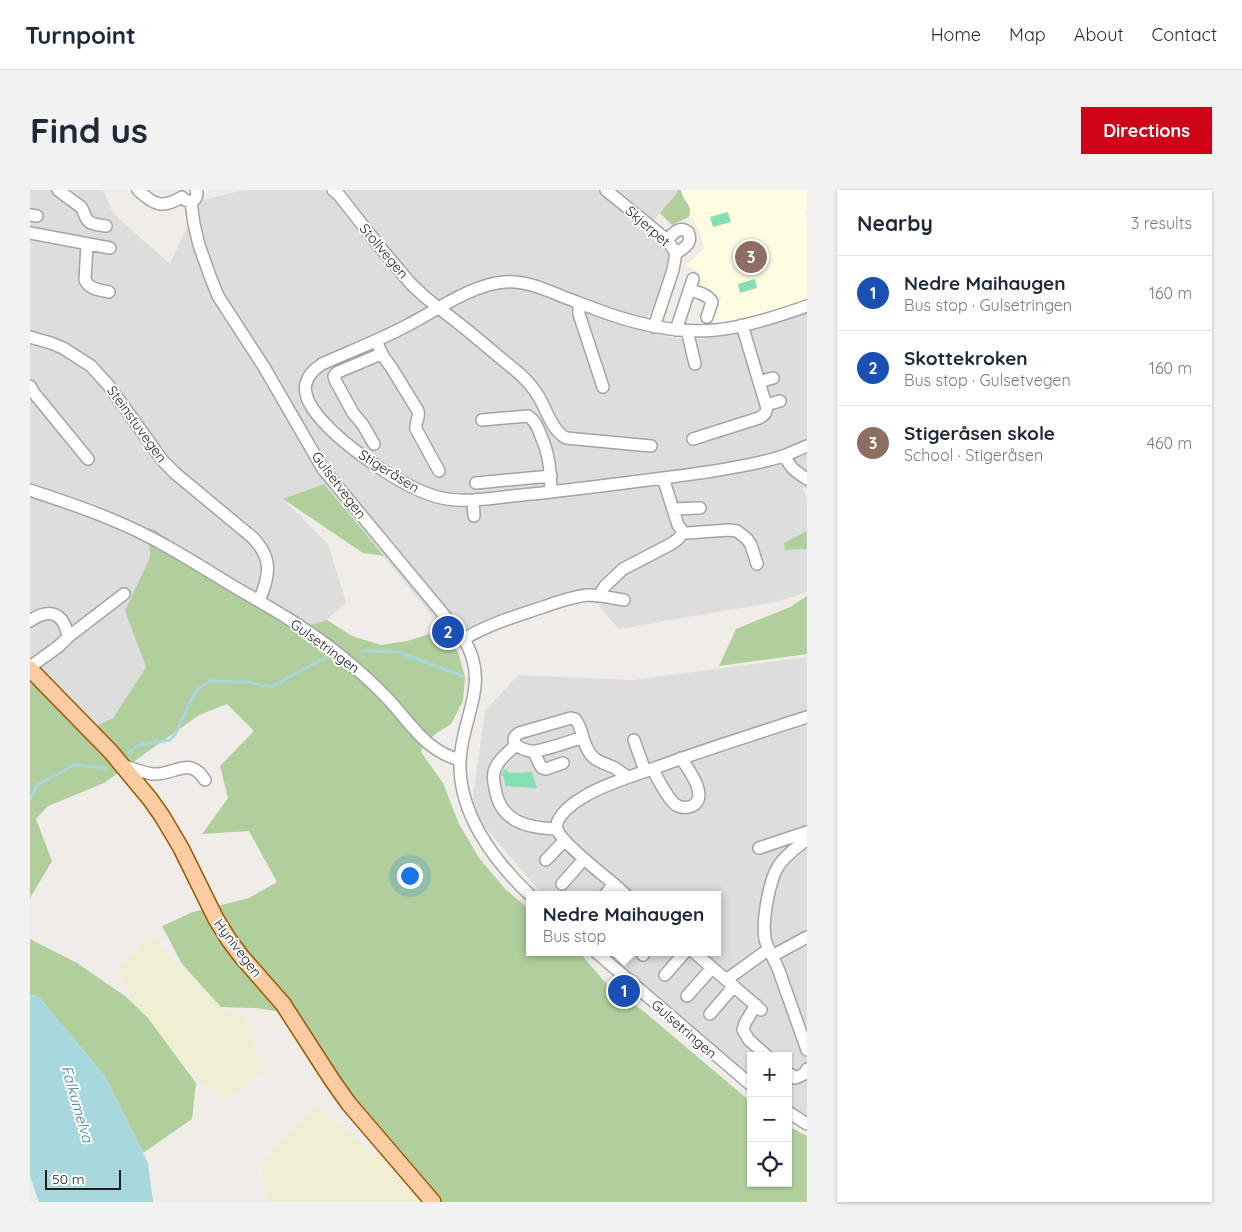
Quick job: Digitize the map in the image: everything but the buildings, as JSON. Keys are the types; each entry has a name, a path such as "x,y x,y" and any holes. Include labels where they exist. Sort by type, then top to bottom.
{"main road":[{"name":"Hynivegen","path":"30,668 141,786 162,816 229,940 283,1004 349,1104 433,1202"}],"street":[{"path":"58,190 81,207 88,221 106,226"},
{"path":"138,190 158,204 169,204 192,193"},
{"name":"Stollvegen","path":"333,190 411,284 439,307"},
{"name":"Skjerpet","path":"606,190 666,240 676,253 673,270 654,327"},
{"name":"Gulsetvegen","path":"192,193 194,224 199,245 218,296 264,368 323,469 464,639 472,655 476,678 460,760"},
{"path":"666,240 679,229 688,232 690,238 688,245 676,253"},
{"path":"30,234 110,248"},
{"path":"86,244 85,280 87,285 109,292"},
{"name":"Stigeråsen","path":"807,306 742,325 716,330 681,330 654,327 619,318 545,289 523,283 494,284 439,307 376,341 322,364 309,376 305,392 311,406 326,425 380,468 430,495 457,500 551,492 728,469 785,456 807,446"},
{"path":"695,364 681,330 691,284 708,296 712,302 707,317"},
{"path":"579,303 579,314 603,387"},
{"path":"439,307 529,383 538,395 560,435 566,438 651,446"},
{"path":"693,439 759,418 767,411 742,325"},
{"name":"Steinstuvegen","path":"30,337 64,348 91,366 109,386 163,461 260,545 268,569 267,579 258,601"},
{"path":"376,341 381,354 418,411 416,429 439,471"},
{"path":"374,444 363,425 353,413 334,376 338,372 381,354"},
{"path":"759,382 772,378"},
{"path":"30,386 88,459"},
{"path":"766,405 780,402"},
{"path":"482,420 528,416 531,418 540,431 546,446 550,461 551,492"},
{"path":"785,456 790,466 807,479"},
{"path":"476,484 550,476"},
{"path":"662,478 678,525 683,532"},
{"name":"Gulsetringen","path":"30,490 116,521 147,536 186,557 305,630 335,651 360,672 377,688 427,744 451,758 460,760"},
{"path":"473,500 474,516"},
{"path":"674,509 700,508"},
{"path":"683,532 729,530 743,534 751,545 757,564"},
{"path":"599,596 605,586 623,570 671,544 683,532"},
{"path":"30,668 124,594"},
{"path":"464,639 491,626 552,604 581,596 599,596 624,600"},
{"path":"30,621 43,613 54,614 64,622 68,637"},
{"path":"622,891 564,841 557,829 558,822 571,805 586,795 628,777 807,717"},
{"path":"583,737 534,752 516,745 514,738 519,733 571,718 575,719 577,721 583,737 587,749 596,760 615,768 628,777"},
{"path":"634,740 649,770 658,779 675,804 683,807 692,806 698,800 699,793 693,777 681,758"},
{"path":"516,745 494,769 493,778 496,796 501,806 517,821 527,826 557,829"},
{"path":"534,752 542,768 546,769 563,763"},
{"path":"460,760 460,774 464,796 479,831 500,864 526,891"},
{"path":"124,766 156,774 189,767 199,772 205,780"},
{"path":"759,848 807,832"},
{"path":"807,839 786,856 772,878 765,930 765,937 770,952 778,968 807,1050"},
{"path":"546,860 564,841"},
{"path":"562,884 584,858"},
{"path":"608,891 614,884"},
{"path":"710,1014 730,983 770,952 807,937"},
{"name":"Gulsetringen","path":"601,956 747,1082"},
{"path":"664,975 681,956"},
{"path":"698,956 759,1008 745,1023 743,1030 749,1040 762,1052"},
{"path":"687,996 712,968"},
{"path":"792,1076 804,1074 807,1069"},
{"path":"792,1115 807,1124"}],"shaded area":[{"path":"30,190 103,190 113,213 170,264 199,201 243,190 677,190 677,193 645,230 671,251 671,258 659,297 648,316 644,332 672,338 701,339 736,334 807,313 807,489 802,487 807,498 807,531 784,543 785,550 807,549 807,592 776,602 619,629 598,605 588,602 568,601 482,633 444,630 324,484 283,499 328,544 346,602 327,620 303,627 155,530 148,528 150,557 125,611 146,667 113,718 94,727 50,686 30,684"},
{"path":"681,190 807,190 807,210 805,211 807,217 807,299 771,311 734,320 712,322 721,297 703,289 698,271 686,266 704,248 701,235 693,219 689,217 691,211 688,203 683,198"},
{"path":"807,657 807,1115 792,1106 792,1052 747,1052 747,1074 610,956 721,956 721,891 540,891 471,811 485,711 518,675 632,680"}],"green space":[{"path":"677,190 681,190 690,212 689,217 672,225 660,213 677,193"},
{"path":"728,212 731,222 713,227 710,217"},
{"path":"755,279 757,288 740,293 738,284"},
{"path":"324,484 384,556 363,553 283,499"},
{"path":"148,528 155,530 303,627 327,620 352,636 381,645 407,641 442,630 458,652 465,677 463,701 451,724 423,745 421,752 443,783 459,824 479,858 506,890 526,907 526,956 582,956 603,980 623,998 642,1010 747,1099 747,1187 792,1187 792,1128 807,1136 807,1202 429,1202 419,1189 391,1166 349,1110 282,1012 256,1008 221,1007 182,964 162,926 193,912 249,898 277,882 249,831 202,834 228,798 220,766 254,731 227,704 199,715 104,783 48,806 36,819 52,861 30,898 30,684 49,686 94,727 113,718 146,667 125,611 150,557"},
{"path":"807,531 807,549 785,550 784,543"},
{"path":"807,596 807,654 719,666 736,629 790,607"},
{"path":"504,769 508,770 507,772 515,773 532,772 537,788 505,786 504,777 501,775"},
{"path":"148,936 154,937 172,959 214,998 221,1007 244,1018 264,1071 229,1099 209,1090 170,1048 133,1001 119,969"},
{"path":"30,939 77,963 125,996 148,1018 196,1083 192,1119 143,1153 104,1075 38,996 30,995"},
{"path":"317,1105 419,1189 429,1202 268,1202 260,1165"}],"water":[{"name":"Falkumelva","path":"30,995 38,996 104,1075 148,1163 153,1202 39,1202 30,1176"}],"waterway":[{"path":"363,651 398,652 463,676"},
{"path":"129,753 138,745 170,740 176,733 192,698 200,687 210,681 248,682 271,687 325,658"},
{"path":"30,799 37,785 74,765 105,768"}],"place":[{"name":"Stigeråsen skole","path":"751,257"},
{"name":"Skottekroken","path":"448,632"},
{"name":"Nedre Maihaugen","path":"624,991"}]}
